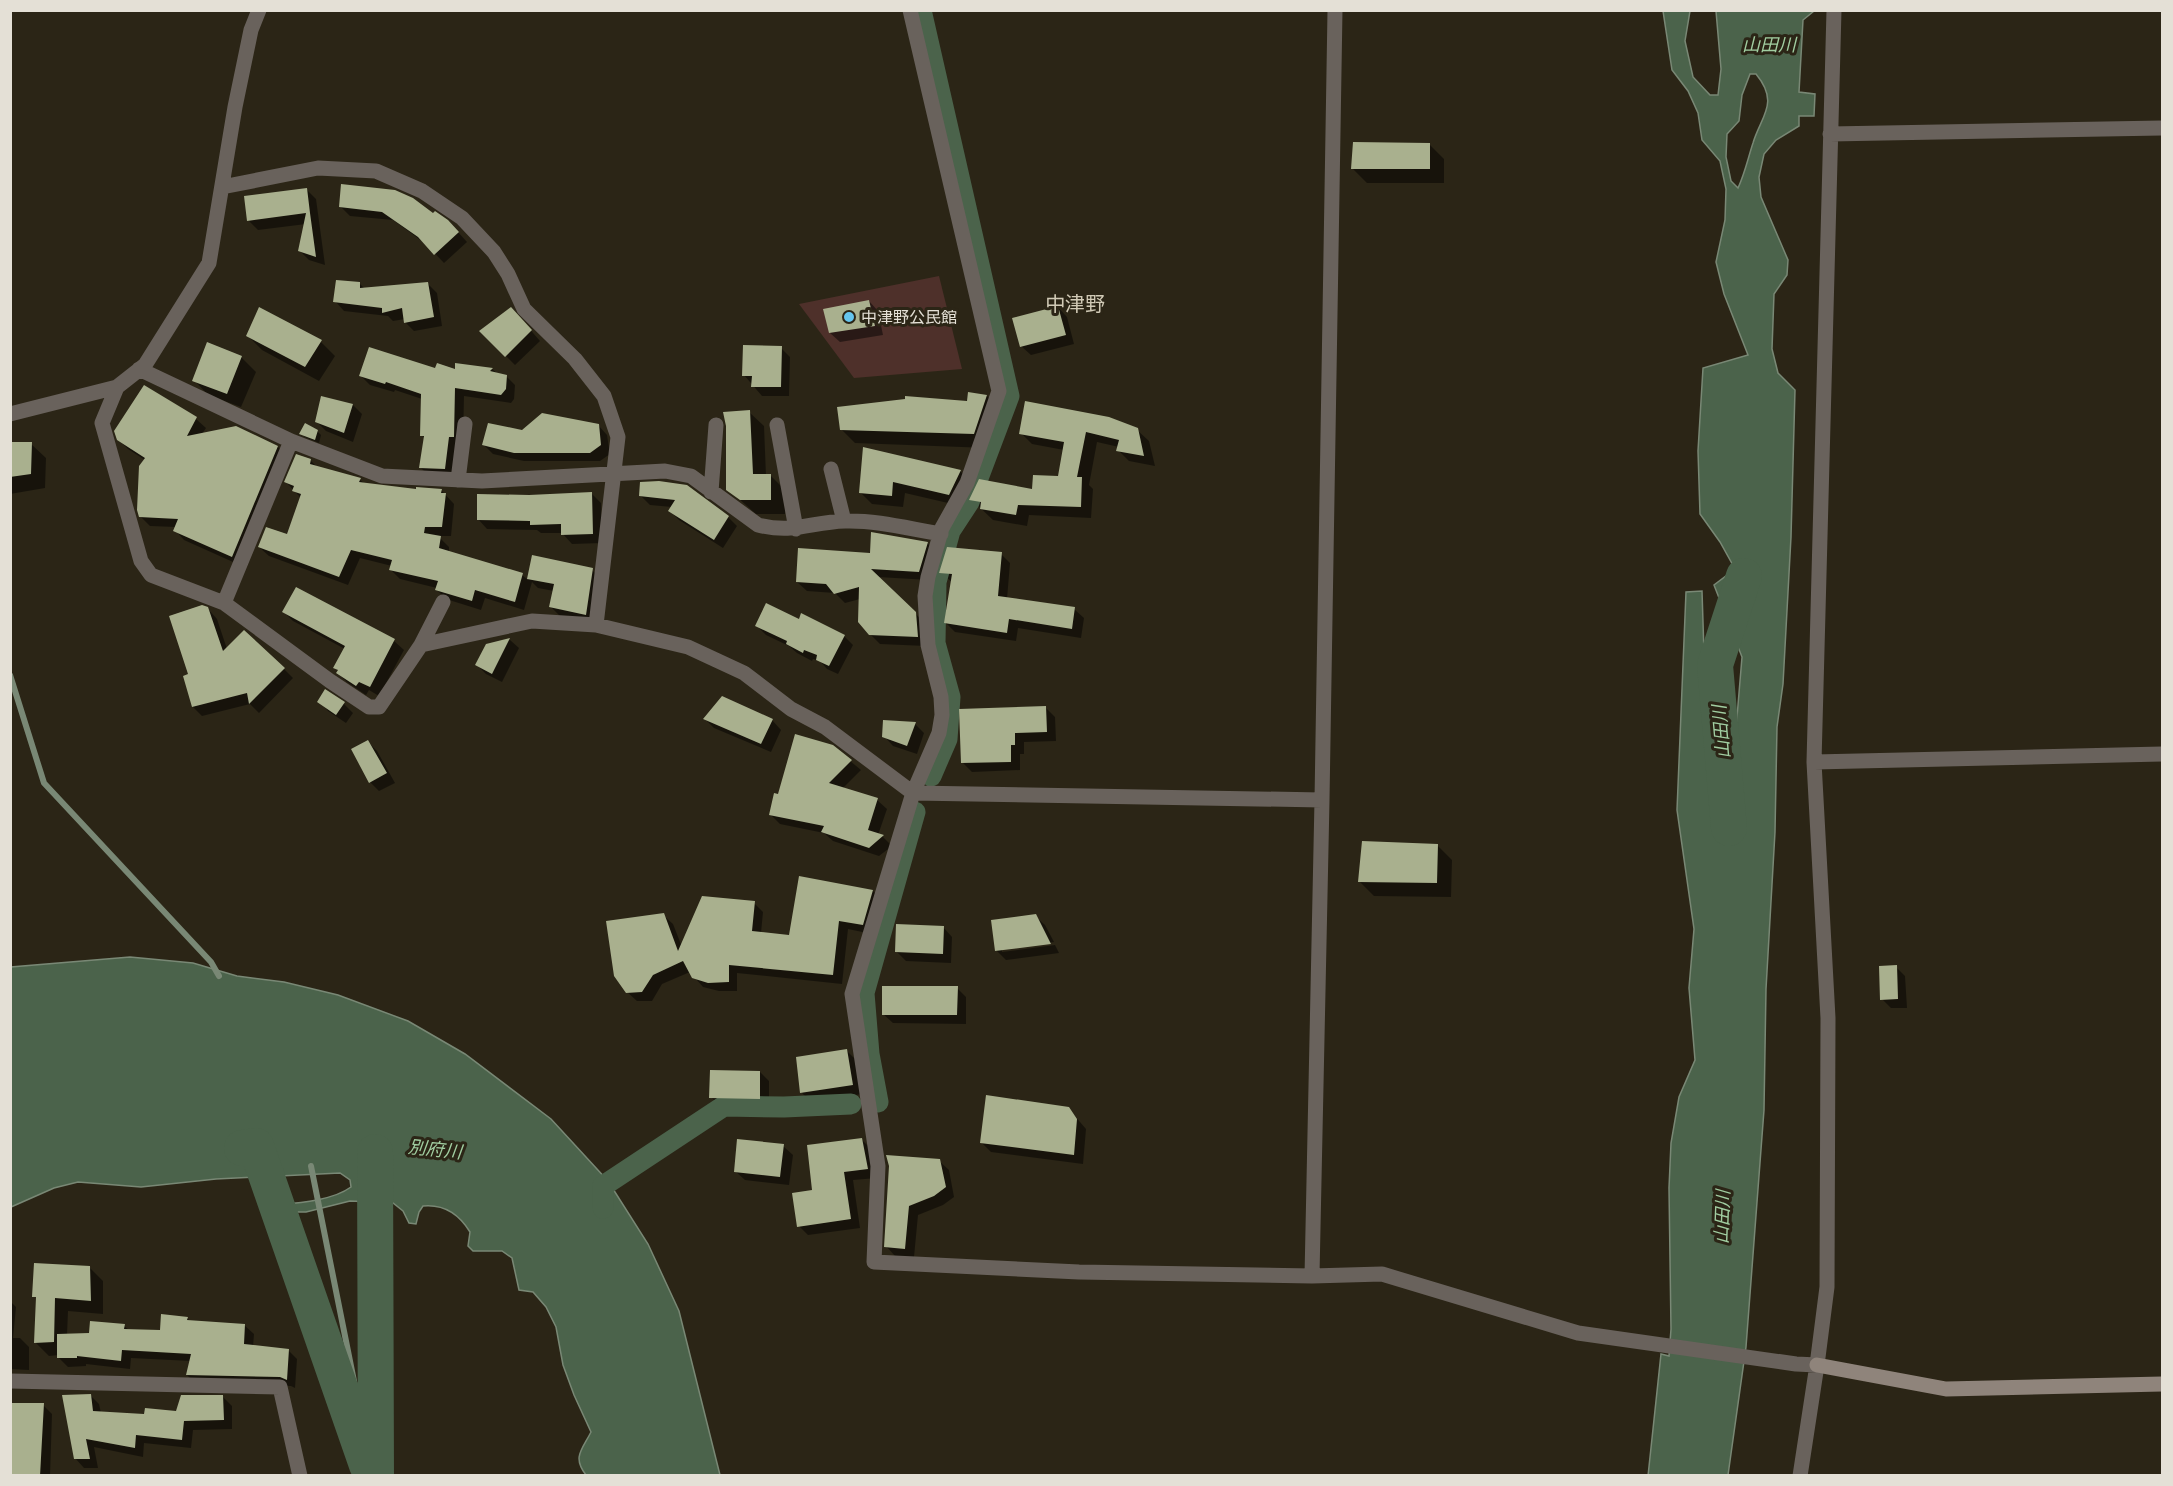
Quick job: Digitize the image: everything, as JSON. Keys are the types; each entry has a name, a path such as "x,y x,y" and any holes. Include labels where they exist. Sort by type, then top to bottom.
{"street":[{"path":"10,414 117,387 145,365 209,263 237,96 251,30 259,10"},
{"path":"910,10 999,392 967,483 941,534 928,577 925,596 928,645 941,697 942,715 939,733 913,793 852,993 878,1166 874,1262 1079,1272 1312,1276 1382,1274 1578,1333 1796,1364 1818,1365 1946,1389 2163,1384"},
{"path":"1312,1276 1335,10"},
{"path":"1800,1476 1818,1365 1827,1287 1828,1018 1814,762 1834,10"},
{"path":"1830,134 2163,128"},
{"path":"222,187 268,176 318,168 376,171 422,191 462,218 494,252 508,274 524,309 575,359 604,396 618,437 596,625"},
{"path":"140,369 291,441 382,476 482,481 665,471 691,476 758,525 796,529 844,521 882,524 941,534"},
{"path":"117,387 102,423 141,561 152,575 224,603 369,707 379,707 422,645 443,602"},
{"path":"458,480 465,424"},
{"path":"711,492 716,425"},
{"path":"777,425 796,529"},
{"path":"224,603 291,441"},
{"path":"831,469 844,521"},
{"path":"422,645 532,621 596,625 688,647 744,673 791,709 825,727 913,793 1322,800"},
{"path":"1814,762 2163,754"},
{"path":"10,1381 280,1387 300,1476"}],"shaded area":[{"path":"939,276 962,369 854,378 799,304"}],"water":[{"path":"1663,11 1690,11 1685,41 1693,77 1710,95 1718,95 1721,69 1716,11 1814,11 1803,20 1799,92 1815,94 1814,116 1799,116 1799,126 1776,140 1764,154 1759,177 1761,197 1788,260 1787,275 1774,294 1772,349 1778,373 1795,390 1791,537 1783,684 1777,727 1775,832 1766,989 1764,1110 1746,1347 1728,1475 1648,1476 1661,1354 1669,1356 1671,1329 1669,1188 1671,1143 1679,1097 1695,1060 1689,988 1694,929 1677,810 1686,592 1702,591 1704,653 1717,763 1725,778 1736,729 1742,657 1714,585 1735,569 1720,542 1700,514 1698,451 1703,368 1748,355 1724,294 1716,262 1725,220 1726,189 1720,161 1702,140 1698,113 1688,91 1672,70","holes":["1750,74 1756,74 1763,84 1768,101 1738,188 1731,181 1726,157 1727,134 1739,121 1742,95"]},
{"path":"130,957 193,963 237,976 284,982 338,995 408,1021 465,1054 551,1119 608,1181 648,1244 679,1311 720,1475 586,1475 579,1458 591,1432 563,1365 556,1327 546,1307 533,1292 519,1290 512,1258 502,1251 473,1251 468,1246 470,1232 466,1226 456,1215 444,1209 423,1206 416,1224 409,1223 403,1211 393,1203 350,1201 306,1212 290,1212 274,1205 314,1200 343,1192 351,1187 350,1180 340,1173 216,1179 141,1187 78,1182 54,1188 11,1207 11,967"}],"building":[{"path":"1353,142 1430,143 1430,169 1351,169"},
{"path":"341,184 395,190 413,198 433,213 435,211 459,232 434,255 418,237 382,212 339,207"},
{"path":"307,188 316,257 298,251 306,213 247,221 244,196"},
{"path":"336,280 360,282 360,288 428,282 434,317 404,323 402,308 382,313 382,308 333,302"},
{"name":"中津野公民館","path":"869,300 875,326 829,333 823,309"},
{"path":"1058,306 1066,335 1020,347 1012,318"},
{"path":"259,307 322,340 305,367 246,336"},
{"path":"511,307 532,330 505,357 479,331"},
{"path":"207,342 242,356 227,394 192,381"},
{"path":"743,345 782,346 781,387 751,387 752,376 742,376"},
{"path":"369,347 435,368 437,363 455,369 455,363 493,368 490,371 507,375 506,389 501,395 455,388 454,437 449,437 445,469 419,468 424,436 420,436 421,394 359,376"},
{"path":"144,385 197,417 187,436 236,426 278,446 232,557 173,531 178,519 139,517 137,510 139,466 145,458 117,440 114,431"},
{"path":"968,392 987,395 974,434 840,430 837,407 905,399 905,396 967,401"},
{"path":"321,396 353,404 344,433 315,422"},
{"path":"1025,401 1109,417 1138,428 1144,456 1116,451 1119,440 1086,432 1077,477 1082,477 1081,507 1018,505 1016,515 980,509 981,502 969,500 979,479 1032,489 1033,475 1058,476 1064,442 1019,434"},
{"path":"750,410 753,474 771,474 771,500 740,500 726,490 726,426 723,412"},
{"path":"542,413 599,424 601,445 590,453 514,453 482,445 488,423 522,430"},
{"path":"305,423 318,430 315,440 299,434"},
{"path":"10,442 32,442 31,474 10,477"},
{"path":"863,447 961,470 949,495 893,482 892,496 859,493"},
{"path":"296,454 311,459 310,464 361,478 359,482 416,489 416,487 442,489 441,493 446,493 442,527 425,527 424,533 441,536 439,548 523,573 515,602 475,590 472,601 435,590 438,581 389,570 392,560 351,550 339,577 258,547 266,527 287,534 301,494 292,491 294,486 284,482"},
{"path":"659,481 687,485 729,516 714,540 668,511 675,500 639,496 640,482"},
{"path":"592,492 593,534 561,535 561,524 530,525 530,521 477,520 477,494 529,495"},
{"path":"871,532 928,542 919,572 871,569 916,612 918,637 869,635 858,622 859,587 834,594 826,584 796,582 798,548 870,553"},
{"path":"947,547 1002,552 998,596 1075,607 1072,629 1009,619 1007,633 944,623 952,574 939,573"},
{"path":"532,555 593,568 586,615 549,607 554,584 527,579"},
{"path":"296,587 395,639 370,687 359,682 356,686 336,673 338,670 333,668 345,646 282,612"},
{"path":"766,603 799,619 801,613 845,635 829,666 816,660 817,655 804,650 803,653 786,644 787,641 755,626"},
{"path":"202,605 208,607 223,651 244,630 285,668 249,704 247,693 192,707 183,676 188,674 169,616"},
{"path":"510,638 492,674 475,665 486,644"},
{"path":"325,689 345,702 336,715 317,702"},
{"path":"722,696 773,719 761,744 703,719"},
{"path":"1046,706 1047,732 1015,733 1015,745 1011,745 1011,762 961,763 959,709"},
{"path":"883,720 916,722 907,746 882,737"},
{"path":"795,734 833,745 852,760 829,783 878,798 868,830 884,835 869,848 821,832 824,826 769,815 774,793 778,794"},
{"path":"368,740 387,773 369,783 351,749"},
{"path":"1362,841 1438,844 1437,883 1358,882"},
{"path":"799,876 873,890 863,925 839,921 833,975 729,965 729,982 708,983 692,978 683,961 653,975 642,992 626,993 614,976 606,921 664,913 678,951 702,896 755,901 752,931 789,935"},
{"path":"1036,914 1051,944 995,951 991,920"},
{"path":"896,924 944,926 943,954 895,952"},
{"path":"1897,965 1898,999 1880,1000 1879,966"},
{"path":"882,986 958,986 957,1015 882,1015"},
{"path":"847,1049 853,1085 800,1093 796,1057"},
{"path":"710,1070 760,1071 760,1099 709,1098"},
{"path":"986,1095 1069,1107 1077,1119 1074,1155 980,1143"},
{"path":"862,1138 868,1169 844,1172 851,1219 797,1227 792,1193 812,1190 807,1145"},
{"path":"737,1139 784,1144 780,1177 734,1172"},
{"path":"886,1155 940,1159 946,1187 934,1196 909,1206 905,1249 884,1247 889,1166"},
{"path":"34,1263 90,1266 91,1301 55,1298 54,1342 34,1343 36,1297 32,1297"},
{"path":"161,1314 188,1317 187,1320 245,1324 244,1344 289,1349 287,1380 280,1377 186,1375 191,1354 122,1350 121,1361 77,1356 77,1358 57,1358 57,1334 89,1333 90,1321 125,1324 124,1329 160,1330"},
{"path":"91,1394 93,1411 144,1414 145,1408 176,1411 181,1395 223,1395 224,1420 184,1421 182,1440 136,1435 135,1448 86,1439 90,1459 74,1459 62,1395"},
{"path":"10,1403 44,1403 40,1476 10,1476"}],"waterway":[{"path":"921,10 1009,396 969,502 950,531 936,582 935,643 950,697 947,739 931,776"},
{"name":"山田川","path":"1729,828 1715,665 1744,576"},
{"path":"10,675 44,783 211,962 219,976"},
{"path":"878,1102 869,1054 864,993 915,812"},
{"path":"603,1208 603,1186 724,1106 784,1107 851,1104"},
{"name":"別府川","path":"242,1148 256,1146 367,1465"},
{"name":"別府川","path":"375,1152 376,1476"},
{"path":"311,1166 373,1476"}],"place":[{"name":"中津野公民館","path":"849,317"}],"district":[{"name":"中津野","path":"1075,304"}]}
